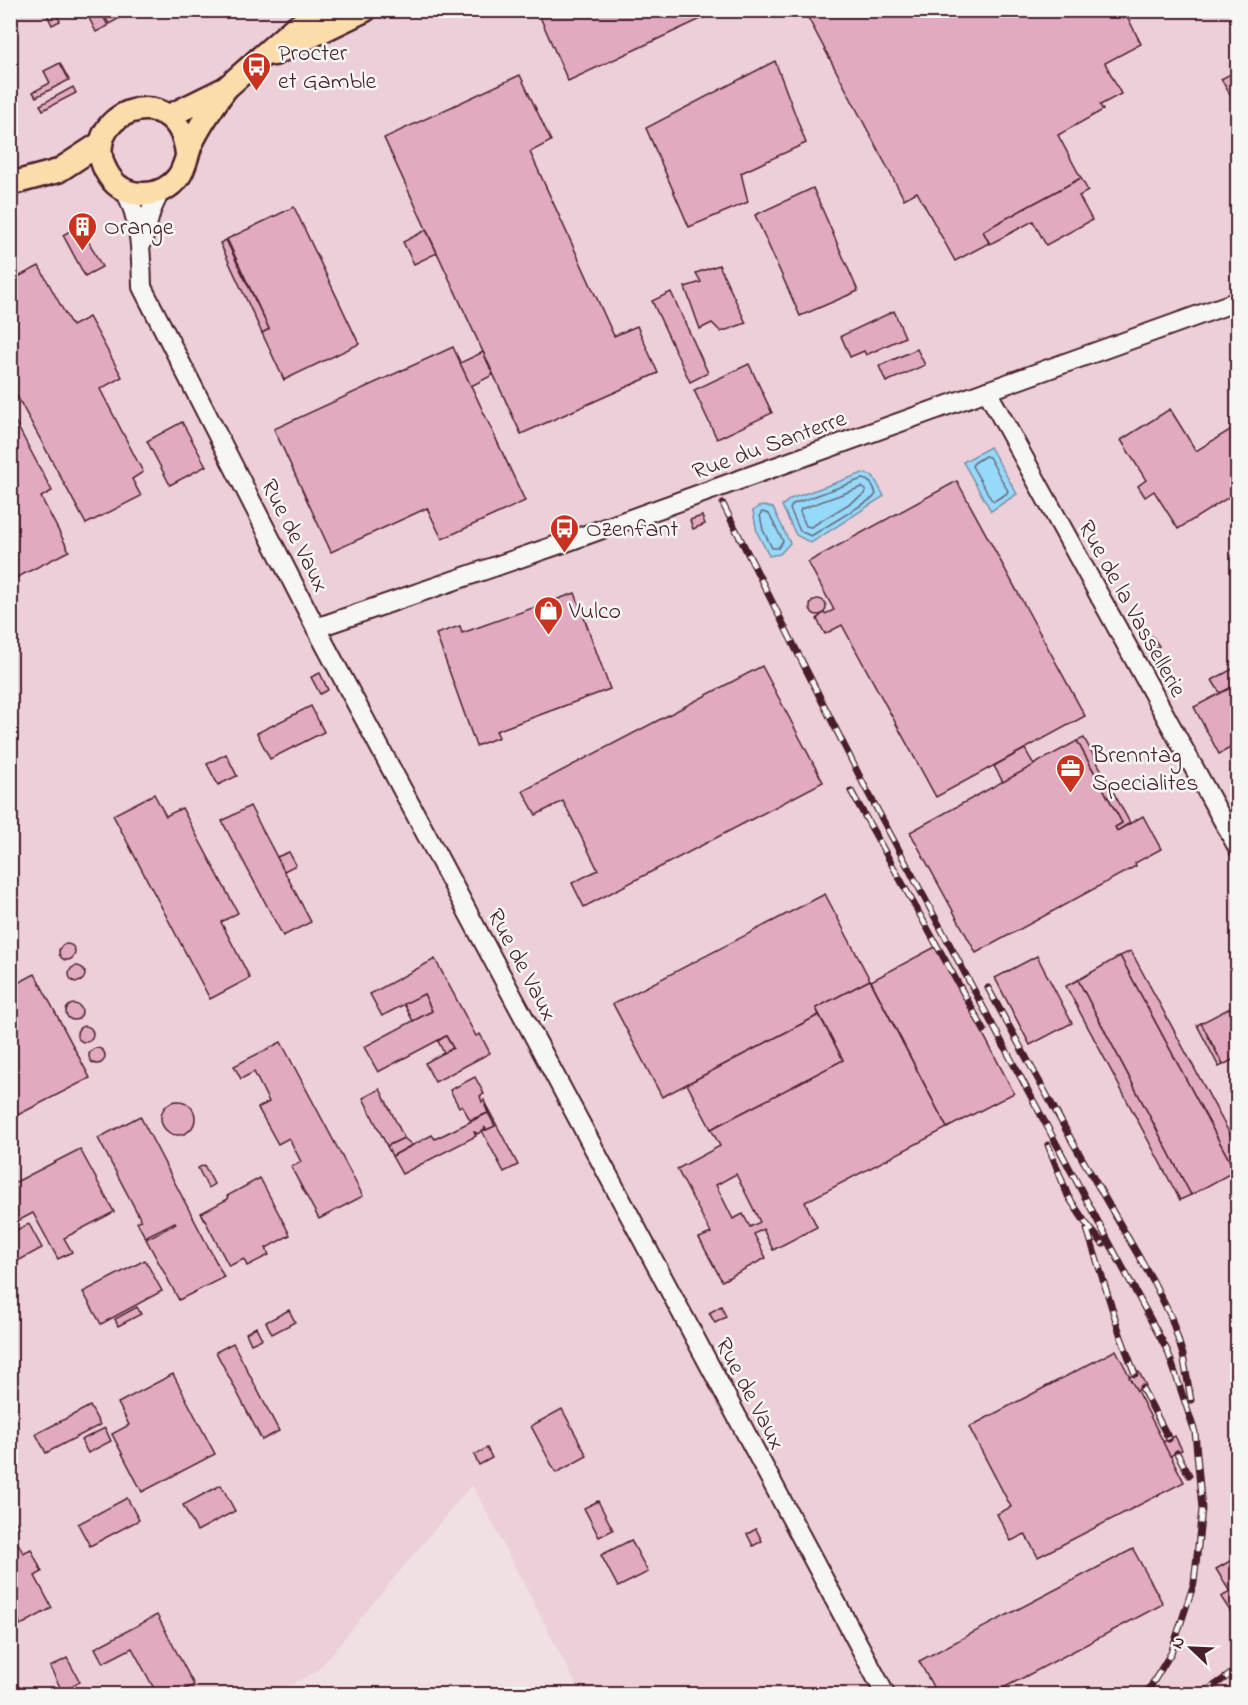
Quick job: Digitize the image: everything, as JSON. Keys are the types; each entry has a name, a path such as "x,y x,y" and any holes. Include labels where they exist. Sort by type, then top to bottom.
{"main road":[{"path":"169,116 226,88 294,28 326,10"},
{"path":"259,61 298,45 365,10"},
{"path":"10,184 58,171 82,172 148,194 160,191 178,176 200,125 226,88"},
{"path":"118,185 104,169 101,143 106,130 115,119 127,112 148,109 169,116 179,127 185,140 187,154"},
{"path":"58,171 101,143"}],"street":[{"name":"Rue de Vaux","path":"118,185 135,213 141,248 142,287 316,628 885,1695"},
{"name":"Rue de Vaux","path":"141,248 151,211 160,191"},
{"name":"Rue du Santerre","path":"316,628 569,541 1238,301"},
{"name":"Rue de la Vassellerie","path":"987,391 1238,848"}],"shaded area":[{"path":"11,11 1237,11 1237,1694 581,1694 472,1484 317,1671 272,1694 11,1694"}],"water":[{"path":"990,447 1017,494 991,511 963,462"},
{"path":"863,473 873,476 884,496 811,543 796,535 782,506 790,499"},
{"path":"764,506 773,508 790,543 780,554 769,556 757,532 753,511"}],"building":[{"path":"45,10 54,10 60,21 52,25"},
{"path":"85,10 100,10 108,26 96,32"},
{"path":"102,10 116,10 120,18 109,24"},
{"path":"537,10 720,10 568,81"},
{"path":"804,10 1124,10 1141,44 1105,63 1121,94 1100,105 1103,110 1058,135 1081,178 983,231 989,243 955,261 917,192 904,199"},
{"path":"775,61 806,143 741,173 748,202 689,227 646,128"},
{"path":"60,63 69,80 36,97 33,92 50,83 44,71"},
{"path":"1238,70 1238,108 1221,79"},
{"path":"520,75 551,141 530,152 614,336 637,326 658,373 521,434 384,138"},
{"path":"73,87 76,93 43,110 40,105"},
{"path":"1081,178 1088,191 1079,196 1092,220 1046,245 1033,221 990,244 983,231"},
{"path":"813,188 858,291 800,316 755,215"},
{"path":"294,207 359,344 284,380 262,333 269,329 227,239"},
{"name":"Orange","path":"80,225 102,267 85,276 63,235"},
{"path":"426,230 437,253 414,264 403,242"},
{"path":"226,240 269,329 262,333 220,243"},
{"path":"719,265 746,323 721,332 712,323 700,329 685,287 701,282 696,273"},
{"path":"39,266 72,326 89,317 122,377 100,389 143,472 132,479 141,496 86,524 10,383 10,281"},
{"path":"671,292 708,373 690,382 652,301"},
{"path":"894,311 905,337 866,355 864,351 850,357 841,336"},
{"path":"453,347 525,501 442,539 427,508 331,552 274,429"},
{"path":"917,349 925,365 886,382 879,366"},
{"path":"483,352 493,375 471,386 460,363"},
{"path":"749,364 772,413 717,439 694,390"},
{"path":"1170,409 1196,451 1238,425 1238,485 1234,487 1237,492 1178,529 1154,491 1145,497 1138,486 1146,480 1121,440"},
{"path":"10,412 52,491 41,497 69,551 10,581"},
{"path":"182,422 206,466 170,485 147,441"},
{"path":"957,481 1085,716 936,797 842,625 825,634 817,619 824,612 825,614 834,610 808,562"},
{"path":"702,516 705,524 693,529 690,520"},
{"path":"575,593 610,689 496,731 499,737 476,746 436,634 460,626 462,633"},
{"path":"818,599 826,607 818,615 810,607"},
{"path":"1152,636 1159,646 1152,651 1146,640"},
{"path":"762,666 823,782 584,907 572,883 598,870 563,801 536,815 523,791"},
{"path":"1238,666 1238,684 1220,693 1212,680"},
{"path":"320,673 328,690 320,694 311,677"},
{"path":"1238,684 1238,744 1219,754 1194,707"},
{"path":"311,706 324,732 270,759 257,733"},
{"path":"1084,738 1130,823 1117,831 1115,827 1122,823 1077,741"},
{"path":"1077,741 1122,823 1115,827 1117,831 1143,816 1161,849 1135,863 1136,866 976,953 910,832"},
{"path":"1025,749 1034,765 1003,782 994,766"},
{"path":"226,754 237,776 218,785 207,764"},
{"path":"154,794 166,816 182,808 238,913 221,922 250,978 210,999 113,815"},
{"path":"250,806 311,922 283,936 222,821"},
{"path":"289,852 296,865 284,871 277,857"},
{"path":"825,894 870,980 816,1008 819,1015 662,1097 613,1004"},
{"path":"67,944 73,946 75,952 73,958 67,960 61,958 59,952 61,946"},
{"path":"937,946 1014,1093 947,1128 871,981"},
{"path":"1131,951 1238,1149 1238,1170 1235,1171 1120,956"},
{"path":"1037,956 1072,1023 1030,1045 995,978"},
{"path":"1120,956 1235,1171 1191,1195 1078,980"},
{"path":"435,959 476,1036 480,1034 490,1053 435,1082 425,1063 453,1048 446,1036 378,1072 364,1047 432,1011 424,994 382,1016 370,994"},
{"path":"77,966 83,968 85,974 83,980 77,982 71,980 69,974 71,968"},
{"path":"35,974 90,1078 10,1119 10,987"},
{"path":"870,980 947,1128 805,1202 817,1227 773,1250 763,1229 754,1234 766,1258 722,1281 699,1238 711,1233 677,1169 720,1146 711,1129 843,1060 816,1008","holes":["736,1174 760,1222 750,1227 743,1214 733,1219 716,1185"]},
{"path":"1078,980 1191,1195 1180,1200 1066,986"},
{"path":"424,994 432,1011 413,1021 404,1004"},
{"path":"74,1004 80,1006 82,1012 80,1018 74,1020 68,1018 66,1012 68,1006"},
{"path":"1238,1004 1238,1057 1223,1065 1201,1023"},
{"path":"819,1015 843,1060 711,1129 687,1084"},
{"path":"1201,1023 1223,1065 1219,1067 1197,1025"},
{"path":"85,1026 91,1028 93,1034 91,1040 85,1042 79,1040 77,1034 79,1028"},
{"path":"446,1036 453,1048 444,1053 438,1041"},
{"path":"281,1042 363,1196 319,1219 291,1167 301,1162 289,1138 278,1144 258,1108 269,1102 254,1072 241,1079 234,1066"},
{"path":"97,1048 103,1050 105,1056 103,1062 97,1064 91,1062 89,1056 91,1050"},
{"path":"475,1077 484,1094 480,1096 482,1102 484,1100 488,1113 470,1120 462,1105 459,1107 450,1090"},
{"path":"380,1089 404,1138 387,1146 363,1098"},
{"path":"178,1101 190,1106 195,1118 190,1130 178,1135 166,1130 161,1118 166,1106"},
{"path":"486,1105 518,1165 504,1172 482,1131 495,1126"},
{"path":"488,1113 495,1126 477,1134 474,1132 476,1136 402,1174 392,1156 432,1135 435,1139"},
{"path":"140,1116 224,1277 179,1300 146,1239 176,1224 175,1222 145,1237 137,1222 141,1220 98,1138"},
{"path":"404,1138 412,1145 392,1156 387,1146"},
{"path":"80,1149 114,1212 64,1238 72,1252 58,1259 33,1213 10,1225 10,1185"},
{"path":"204,1165 214,1184 208,1188 198,1168"},
{"path":"260,1178 290,1235 266,1248 269,1255 247,1266 244,1259 229,1266 201,1213"},
{"path":"29,1224 42,1248 16,1262 10,1251 10,1233"},
{"path":"145,1260 162,1291 101,1324 83,1292"},
{"path":"721,1306 726,1317 715,1323 709,1313"},
{"path":"137,1307 141,1314 118,1326 115,1319"},
{"path":"289,1310 295,1322 272,1334 266,1322"},
{"path":"256,1327 262,1339 251,1344 246,1333"},
{"path":"233,1343 279,1431 262,1440 216,1352"},
{"path":"1116,1350 1184,1482 1038,1557 1025,1534 1011,1541 997,1514 1011,1507 969,1427"},
{"path":"1139,1372 1146,1386 1137,1391 1129,1377"},
{"path":"173,1374 215,1454 142,1492 112,1434 129,1425 118,1403"},
{"path":"90,1406 100,1425 46,1453 36,1434"},
{"path":"562,1409 587,1456 556,1473 531,1426"},
{"path":"105,1428 111,1441 88,1453 81,1440"},
{"path":"1175,1436 1182,1450 1170,1456 1163,1442"},
{"path":"487,1448 492,1458 479,1465 474,1455"},
{"path":"221,1485 235,1511 197,1531 183,1505"},
{"path":"127,1498 139,1520 90,1546 78,1524"},
{"path":"598,1501 613,1530 599,1537 584,1508"},
{"path":"10,1511 19,1527 12,1531 23,1553 31,1549 42,1572 35,1576 52,1608 21,1625 10,1605"},
{"path":"756,1529 762,1541 753,1546 747,1534"},
{"path":"631,1540 648,1572 618,1587 601,1555"},
{"path":"1133,1549 1163,1604 992,1694 937,1694 919,1661"},
{"path":"1237,1557 1238,1623 1221,1597 1230,1592 1216,1569"},
{"path":"157,1615 194,1685 176,1694 157,1694 132,1648 103,1663 95,1648"},
{"path":"67,1658 80,1682 62,1691 50,1667"}],"railway":[{"path":"723,504 864,785 1168,1352 1195,1432 1202,1509 1194,1583 1171,1653 1146,1694"},
{"path":"851,791 984,1030"},
{"path":"988,988 1171,1317 1183,1355 1191,1400"},
{"path":"1048,1145 1068,1196 1103,1244"},
{"path":"1087,1229 1135,1374"},
{"path":"1142,1388 1169,1439"},
{"path":"1177,1453 1189,1475"},
{"path":"1202,1694 1238,1669"}],"place":[{"name":"Procter et Gamble","path":"257,92"},
{"name":"Orange","path":"83,252"},
{"name":"Ozenfant","path":"565,554"},
{"name":"Vulco","path":"548,636"},
{"name":"Brenntag Specialites","path":"1071,794"}]}
